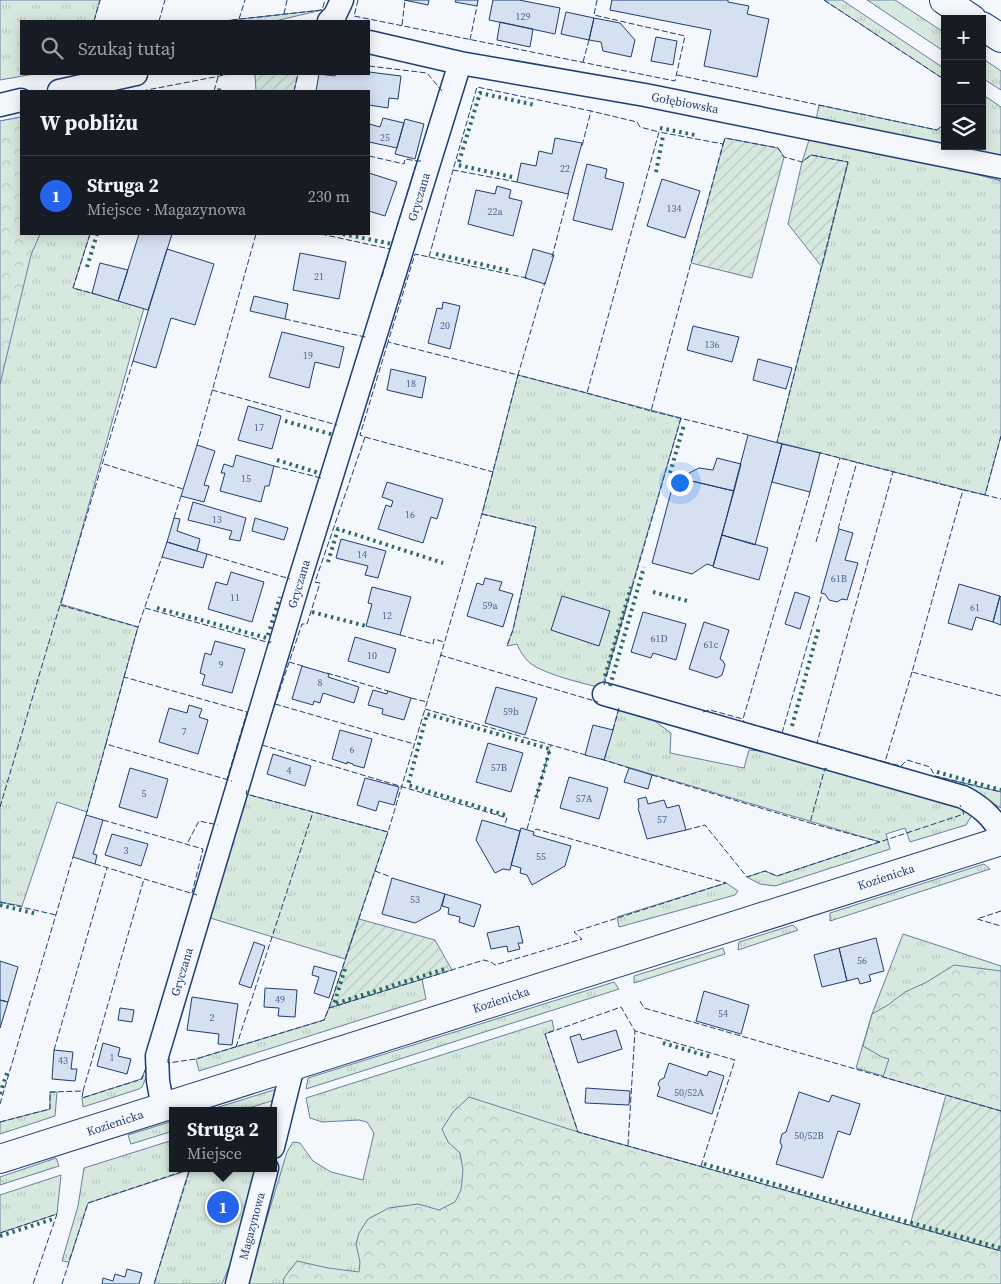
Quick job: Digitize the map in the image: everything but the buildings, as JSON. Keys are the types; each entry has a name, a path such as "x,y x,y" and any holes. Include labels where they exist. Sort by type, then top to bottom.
{"main road":[{"path":"944,0 966,15"},
{"path":"986,29 1001,38"},
{"name":"Kozienicka","path":"0,1159 1001,841"}],"street":[{"path":"330,20 336,15 342,0"},
{"name":"Gołębiowska","path":"370,42 460,64 645,95 1001,167"},
{"name":"Gryczana","path":"163,1108 158,1082 157,1056 301,576 460,64"},
{"path":"63,90 131,75"},
{"path":"0,104 20,100"},
{"path":"604,694 963,797 979,805 989,815 1001,833"},
{"path":"277,1131 293,1066"},
{"name":"Magazynowa","path":"237,1284 266,1172"}],"green space":[{"path":"0,0 100,0 94,20 20,20 20,75 28,75 0,80"},
{"path":"824,0 842,0 941,66 941,77"},
{"path":"867,0 895,0 941,30 941,49"},
{"path":"322,10 279,20 232,20"},
{"path":"986,61 1001,71 1001,90 986,81"},
{"path":"255,75 298,75 294,90 256,90"},
{"path":"986,97 1001,107 1001,158 962,150 986,150"},
{"path":"819,105 937,130 941,126 941,146 816,120"},
{"path":"20,117 20,235 90,235 73,288 144,308 61,604 138,627 87,812 57,802 22,906 0,902 0,121"},
{"path":"20,117 20,235 40,235 31,255 0,384 0,121"},
{"path":"810,137 1001,181 1001,436 985,495 777,442 848,163 811,155 802,162"},
{"path":"725,138 778,148 784,157 752,278 691,263"},
{"path":"811,155 848,162 822,267 788,224 802,162"},
{"path":"518,375 681,418 602,688 545,671 530,663 522,654 517,644 507,646 513,629 536,527 482,514"},
{"path":"619,708 652,719 671,733 670,753 744,768 749,750 773,752 964,805 972,815 966,825 910,842 905,828 886,834 890,849 775,886 760,884 747,877 765,871 777,876 880,842 604,760"},
{"path":"935,776 1001,792 1001,808 979,796 934,779"},
{"path":"246,794 388,832 345,959 207,917"},
{"path":"984,864 990,869 830,921 830,913"},
{"path":"726,883 738,891 735,895 619,927 617,917"},
{"path":"359,919 435,940 452,970 329,1008"},
{"path":"793,925 798,930 738,950 739,942"},
{"path":"903,934 1001,966 1001,1111 856,1068 872,1014"},
{"path":"723,948 725,954 634,983 634,976"},
{"path":"954,965 1001,971 1001,1111 883,1077 889,1059 863,1046 872,1014 905,992 927,982"},
{"path":"422,979 426,999 199,1071 196,1059 324,1020 329,1008"},
{"path":"614,982 619,989 306,1089 308,1078"},
{"path":"552,1020 554,1030 545,1034 578,1132 1001,1251 1001,1284 247,1284 287,1152 293,1142 300,1143 313,1161 331,1172 363,1180 374,1133 367,1122 359,1120 322,1122 310,1118 306,1098"},
{"path":"147,1066 151,1066 142,1087 139,1089 83,1107 82,1098 141,1079"},
{"path":"280,1088 278,1099 252,1107 219,1107"},
{"path":"50,1092 57,1092 55,1116 0,1134 0,1122 50,1109"},
{"path":"946,1095 1001,1111 1001,1251 910,1225"},
{"path":"469,1097 578,1132 1001,1251 1001,1284 283,1284 284,1278 297,1261 359,1272 360,1262 356,1244 359,1233 368,1219 389,1208 418,1204 439,1210 455,1202 461,1190 463,1170 460,1153 448,1142 442,1129 453,1112"},
{"path":"169,1122 169,1132 131,1144 128,1135"},
{"path":"169,1141 169,1172 183,1172 88,1203 69,1262 62,1261 78,1206 84,1168"},
{"path":"56,1158 59,1166 0,1185 0,1177"},
{"path":"188,1172 259,1172 239,1243 222,1284 154,1284"},
{"path":"61,1175 57,1214 0,1233 0,1195"}],"hedge":[{"path":"219,90 220,85"},
{"path":"512,177 458,165 480,93 535,105"},
{"path":"660,128 695,135"},
{"path":"656,172 663,136"},
{"path":"87,267 97,235"},
{"path":"348,235 392,244"},
{"path":"436,254 511,271"},
{"path":"285,421 334,435"},
{"path":"670,473 684,425"},
{"path":"277,460 319,473"},
{"path":"328,562 338,529 443,563"},
{"path":"610,686 644,567"},
{"path":"605,676 631,587"},
{"path":"653,592 688,601"},
{"path":"157,608 267,638 280,597"},
{"path":"312,612 366,626"},
{"path":"792,726 819,627"},
{"path":"505,815 408,785 427,714 550,749 536,798"},
{"path":"937,772 1001,790"},
{"path":"0,905 37,914"},
{"path":"345,969 334,1004 448,968"},
{"path":"663,1043 711,1057"},
{"path":"0,1094 7,1073"},
{"path":"704,1164 1001,1248"},
{"path":"0,1236 53,1219"}],"fence":[{"path":"94,20 100,0"},
{"path":"159,20 165,0"},
{"path":"239,19 245,0"},
{"path":"284,14 287,0"},
{"path":"232,20 322,10 325,0"},
{"path":"358,0 354,16 675,81 685,36 594,15 597,0"},
{"path":"402,25 405,0"},
{"path":"824,0 941,77"},
{"path":"470,40 477,6"},
{"path":"583,62 589,40"},
{"path":"370,66 427,73 442,91"},
{"path":"147,90 225,75"},
{"path":"294,90 298,75"},
{"path":"677,75 937,130 941,126"},
{"path":"214,90 218,77"},
{"path":"517,182 453,170 477,87 591,111 582,146"},
{"path":"586,755 425,709 482,514 518,375 587,393 659,132 640,127 637,122 591,111"},
{"path":"587,393 651,411 723,144 659,132"},
{"path":"723,144 725,138 778,148 784,157 802,162 811,155 848,162 777,442"},
{"path":"370,156 404,164 405,159 417,161"},
{"path":"326,235 390,249 417,161 421,161"},
{"path":"429,257 453,170"},
{"path":"552,257 569,192"},
{"path":"90,235 73,288 95,294"},
{"path":"197,445 256,235"},
{"path":"382,277 390,249"},
{"path":"527,278 415,254 388,342 518,375 545,282"},
{"path":"285,319 365,337 366,334"},
{"path":"271,716 302,624 307,624 320,583 315,582 365,437 360,435 388,342"},
{"path":"133,361 60,605 138,627 162,557"},
{"path":"212,390 337,425"},
{"path":"651,411 749,435"},
{"path":"604,685 681,418"},
{"path":"1001,436 985,495 1001,499"},
{"path":"365,437 493,472"},
{"path":"817,452 963,490"},
{"path":"816,542 840,458"},
{"path":"838,529 857,462"},
{"path":"104,464 183,489"},
{"path":"274,466 321,478"},
{"path":"885,762 817,743 893,472"},
{"path":"985,495 963,490 912,672 1001,696"},
{"path":"810,492 743,719 744,722 817,743"},
{"path":"174,518 181,496"},
{"path":"482,514 536,527 513,630 507,646"},
{"path":"207,554 290,579"},
{"path":"782,733 822,594"},
{"path":"0,807 60,605"},
{"path":"145,608 270,643 271,641"},
{"path":"124,677 138,627"},
{"path":"400,635 433,644 434,639 444,642"},
{"path":"440,655 598,702"},
{"path":"289,662 306,667"},
{"path":"912,672 885,762 901,766 907,760 930,767 935,776 1001,792"},
{"path":"327,673 388,691"},
{"path":"106,744 124,677 247,712 227,779"},
{"path":"411,698 427,702"},
{"path":"275,704 414,744"},
{"path":"613,730 618,707"},
{"path":"247,790 246,794 388,832 425,709"},
{"path":"703,712 710,710 743,719"},
{"path":"86,815 106,744 232,781"},
{"path":"262,745 507,818 504,826"},
{"path":"527,829 551,745"},
{"path":"601,759 629,768"},
{"path":"827,769 825,768 810,823 880,842"},
{"path":"652,775 810,823"},
{"path":"686,830 705,825 747,877 765,871 777,876 964,814 960,805"},
{"path":"236,1047 313,812"},
{"path":"103,820 203,849 192,893"},
{"path":"188,842 199,821 218,825"},
{"path":"168,1059 168,1063 196,1059 324,1020 329,1008 484,960 495,965 582,939 574,932 726,883 536,829 535,831"},
{"path":"329,1008 388,832"},
{"path":"0,1104 73,857"},
{"path":"95,864 197,895"},
{"path":"54,1050 107,868"},
{"path":"375,871 391,877"},
{"path":"83,1091 144,879"},
{"path":"0,902 56,915"},
{"path":"1001,911 977,919 1001,926"},
{"path":"640,1001 644,1008 1001,1111"},
{"path":"701,1166 735,1060 635,1031 621,1007 545,1034 578,1132 1001,1251"},
{"path":"628,1145 635,1031"},
{"path":"0,1122 50,1109 50,1092 83,1091 82,1098 142,1079 147,1065"},
{"path":"62,1284 88,1203 181,1172"},
{"path":"154,1284 189,1172"},
{"path":"0,1233 57,1214 33,1284"}],"place":[{"name":"Struga 2","path":"223,1207"}]}
